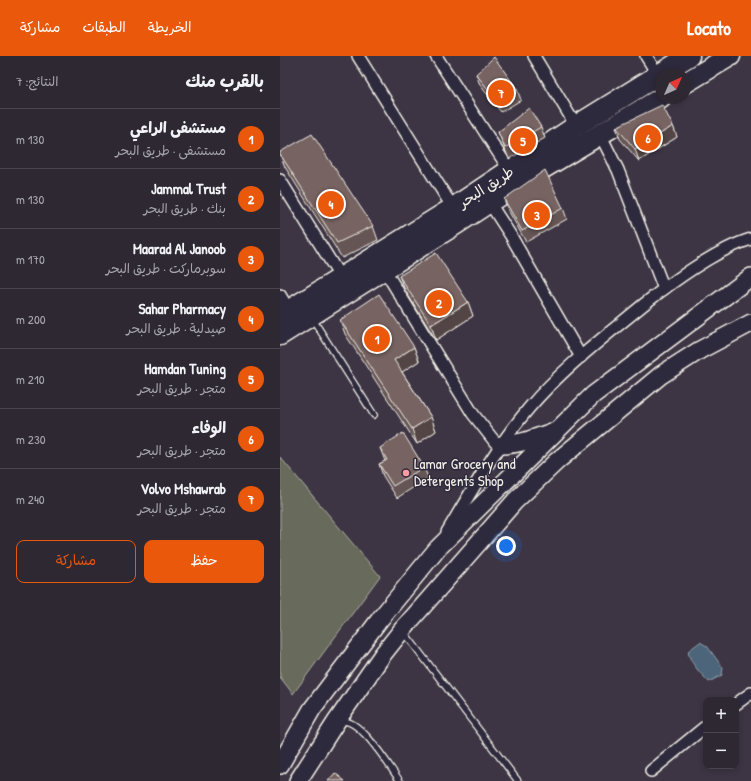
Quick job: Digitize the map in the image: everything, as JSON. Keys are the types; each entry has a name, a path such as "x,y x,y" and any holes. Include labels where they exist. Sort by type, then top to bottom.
{"highway":[{"name":"طريق البحر","path":"669,68 689,56"},
{"path":"691,79 730,56"},
{"name":"طريق البحر","path":"283,307 340,278 453,208 576,126 655,77"},
{"name":"طريق البحر","path":"280,335 520,182 655,102"}],"main road":[{"path":"280,765 312,709 380,619 438,548 593,395 751,277"},
{"path":"298,781 336,722 383,654 402,630 515,501 557,461 661,374 700,350 751,323"},
{"path":"501,445 510,445 530,440 558,430"}],"street":[{"path":"358,56 453,208"},
{"path":"436,56 510,171"},
{"path":"534,56 576,126"},
{"path":"646,56 655,70"},
{"path":"600,134 618,170 664,289"},
{"path":"280,180 340,278"},
{"path":"489,202 511,236 580,357"},
{"path":"438,548 501,445 529,408 553,383 580,357 664,289 714,256 751,239"},
{"path":"384,269 473,414 495,442 501,445"},
{"path":"739,702 751,693"},
{"path":"651,771 703,728"}],"lane":[{"path":"311,316 374,415"},
{"path":"402,630 518,781"},
{"path":"336,722 347,721 360,730 400,781"}],"green space":[{"path":"280,457 380,576 293,694 280,677"}],"water":[{"path":"700,642 707,646 723,668 722,675 709,682 696,668 688,651"}],"building":[{"path":"494,57 517,89 497,101 476,74"},
{"path":"662,105 673,126 635,149 616,127"},
{"path":"529,108 541,127 505,148 498,132"},
{"path":"312,134 373,226 337,243 280,154 280,152"},
{"path":"545,170 563,208 522,231 504,199"},
{"path":"436,253 468,302 431,325 399,276"},
{"path":"379,294 414,347 394,360 431,417 412,429 340,320"},
{"name":"Lamar Grocery and Detergents Shop","path":"403,433 424,467 393,486 379,464 387,460 380,448"},
{"path":"335,773 345,781 328,781"}],"place":[{"name":"Volvo Mshawrab","path":"501,93"},
{"name":"الوفاء","path":"648,138"},
{"name":"Hamdan Tuning","path":"523,141"},
{"name":"Sahar Pharmacy","path":"331,204"},
{"name":"Maarad Al Janoob","path":"537,215"},
{"name":"Jammal Trust","path":"439,303"},
{"name":"مستشفى الراعي","path":"377,339"},
{"name":"Lamar Grocery and Detergents Shop","path":"406,473"}]}
